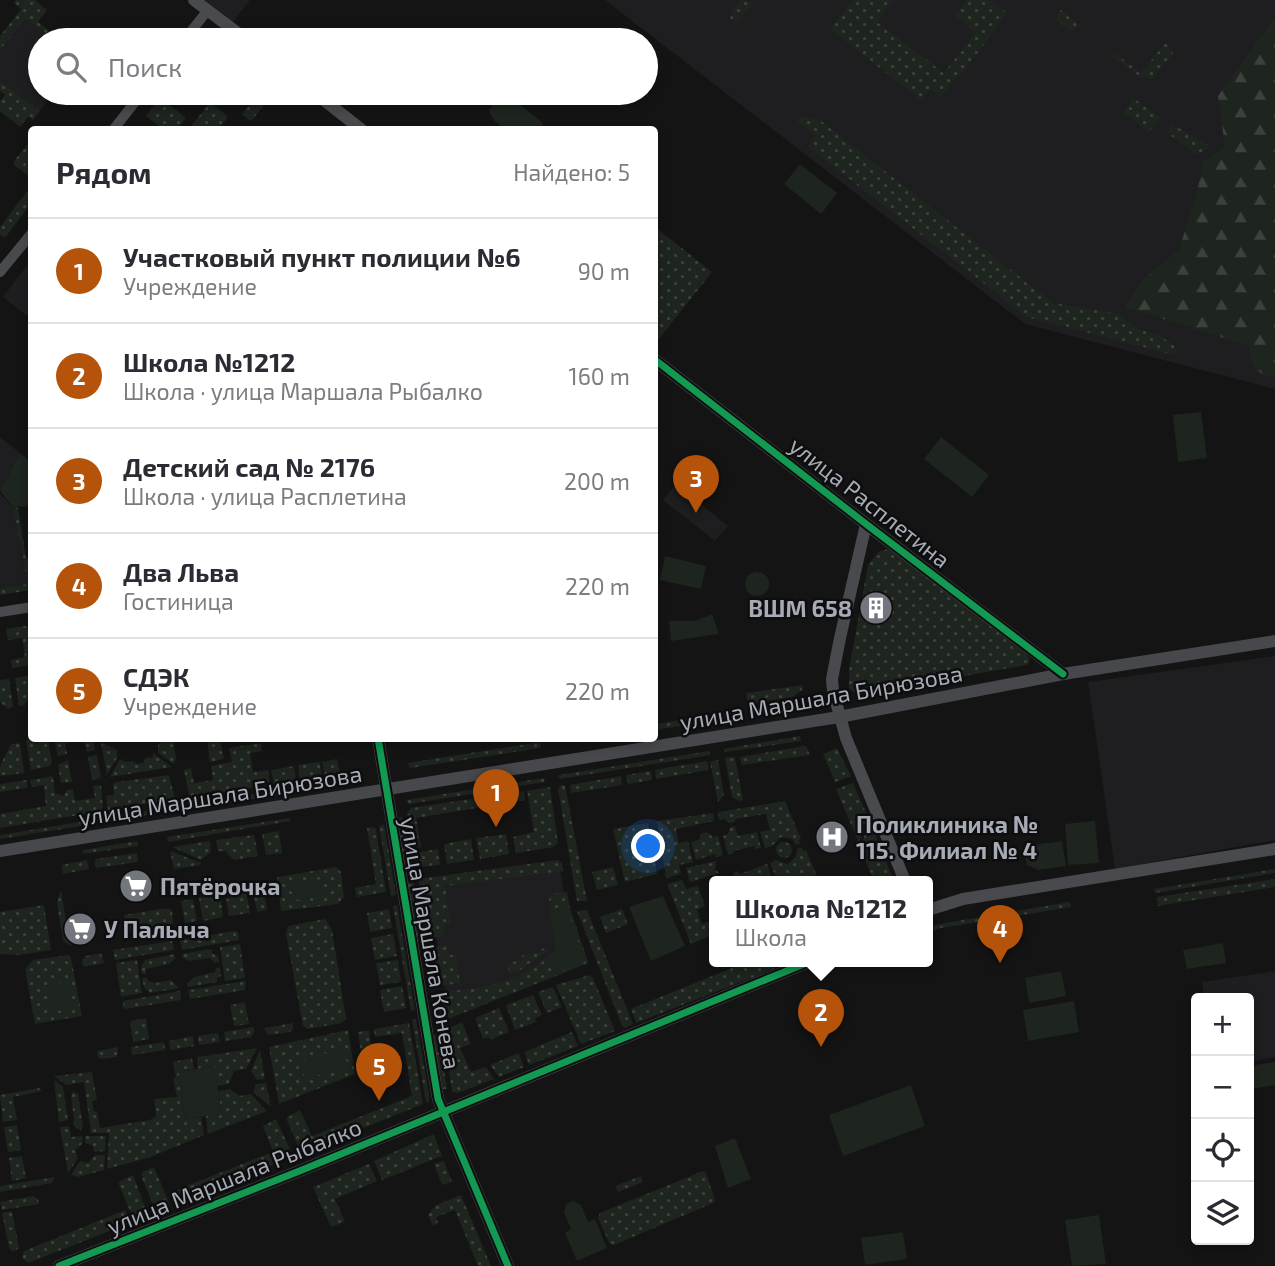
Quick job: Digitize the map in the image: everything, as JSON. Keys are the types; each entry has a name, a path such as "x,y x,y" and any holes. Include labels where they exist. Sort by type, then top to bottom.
{"main road":[{"name":"улица Маршала Бирюзова","path":"0,850 839,717 1063,674 1275,641"}],"street":[{"path":"194,0 231,28"},
{"path":"194,28 208,10"},
{"path":"116,126 133,105"},
{"path":"330,105 357,126"},
{"path":"0,272 28,238"},
{"name":"улица Расплетина","path":"658,362 1063,674"},
{"path":"866,524 832,679 839,717 903,876"},
{"path":"0,612 28,608"},
{"name":"улица Маршала Конева","path":"379,742 438,1100 508,1266"},
{"path":"933,908 964,899 1275,849"},
{"name":"улица Маршала Рыбалко","path":"58,1266 796,967"}],"shaded area":[{"path":"204,0 250,0 233,22"},
{"path":"605,0 1275,0 1275,389 1025,324 658,41 658,28 641,28"},
{"path":"26,17 40,28 28,28 28,102 0,80 0,50"},
{"path":"32,105 45,105 40,111"},
{"path":"28,264 28,317 3,297"},
{"path":"0,437 20,453 0,491"},
{"path":"676,484 728,526 715,541 663,500"},
{"path":"0,494 13,507 28,584 0,588"},
{"path":"1275,656 1275,840 1115,869 1088,682"},
{"path":"559,864 567,908 585,962 450,1015 427,883"},
{"path":"1275,971 1275,1057 1254,1061 1254,993 1203,993 1202,982"}],"green space":[{"path":"16,0 35,0 47,10 38,22 46,28 39,28 26,18 0,50 0,36 21,9 14,3"},
{"path":"740,0 754,2 737,23 730,19"},
{"path":"853,0 894,0 877,22 944,73 975,33 955,15 967,0 989,0 1007,13 971,62 940,97 931,89 921,100 830,29"},
{"path":"1061,10 1081,26 1070,31 1055,19"},
{"path":"1275,17 1275,378 1262,374 1255,368 1249,346 1125,307 1142,280 1179,250 1197,192 1203,162 1225,146 1218,96"},
{"path":"1166,42 1173,54 1152,79 1142,78 1113,57 1113,52 1141,73"},
{"path":"0,80 28,102 28,105 40,111 33,120 28,117 20,127 0,111 0,101 5,95 0,91"},
{"path":"1133,98 1160,117 1149,132 1123,113"},
{"path":"155,105 170,105 186,118 179,126 159,126 146,116"},
{"path":"208,105 213,105 226,115 227,119 221,126 191,126"},
{"path":"249,105 264,105 252,120 242,114"},
{"path":"493,105 520,105 542,122 543,126 502,126 493,118 489,110"},
{"path":"807,116 820,120 1053,303 1119,314 1137,329 1157,334 1174,345 1178,356 1027,317 808,147 816,136 796,120"},
{"path":"1172,124 1211,147 1197,155 1166,132"},
{"path":"28,144 28,176 14,165 14,161"},
{"path":"800,164 837,193 821,214 784,184"},
{"path":"28,190 28,207 5,238 0,235 0,227"},
{"path":"658,229 712,272 658,340"},
{"path":"1201,412 1207,458 1178,462 1173,415"},
{"path":"941,437 989,475 972,497 924,459"},
{"path":"20,453 28,460 28,506 13,507 0,491"},
{"path":"13,507 18,508 28,558 28,584"},
{"path":"888,549 896,552 1026,652 1030,660 1027,665 857,695 849,688 849,670 868,565 878,552"},
{"path":"665,556 706,566 701,589 660,580"},
{"path":"757,572 766,575 769,584 766,593 757,596 748,593 745,584 748,575"},
{"path":"28,584 28,590 0,595 0,588"},
{"path":"712,614 719,634 671,641 669,621 695,621"},
{"path":"28,625 28,665 12,668 11,660 25,657 22,638 8,640 6,629"},
{"path":"28,676 28,700 25,705 19,706 15,678"},
{"path":"9,679 13,707 8,709 0,702 0,680"},
{"path":"803,685 802,690 792,697 748,704 746,693"},
{"path":"798,702 799,707 749,715 749,708"},
{"path":"738,711 739,717 658,730 658,724"},
{"path":"800,736 801,741 725,752 723,749"},
{"path":"26,740 36,744 49,742 52,762 50,766 31,770"},
{"path":"55,742 71,742 65,743 67,754 58,756"},
{"path":"84,742 94,742 95,750 87,752"},
{"path":"101,742 117,750 117,758 107,775"},
{"path":"160,742 173,742 176,758 174,764 158,753"},
{"path":"207,742 221,742 224,759 210,762"},
{"path":"540,742 541,748 410,768 408,763"},
{"path":"20,743 24,773 0,776 0,766 11,744"},
{"path":"261,743 262,751 250,753 253,772 268,770 270,785 194,797 189,795 184,770 191,768 194,783 213,780 211,766 232,762 229,748"},
{"path":"806,746 810,755 742,765 740,757"},
{"path":"837,748 851,776 835,782 823,754"},
{"path":"709,751 710,755 560,779 558,777 559,775"},
{"path":"153,753 172,767 110,777 120,759 143,763 146,758 153,757"},
{"path":"97,755 101,778 92,780 88,757"},
{"path":"735,757 743,800 739,801 732,797 725,758"},
{"path":"337,759 340,774 325,776 322,762"},
{"path":"68,760 72,782 61,783 58,765"},
{"path":"718,760 724,795 718,802 710,762"},
{"path":"707,761 709,770 656,779 655,770"},
{"path":"320,762 322,777 300,781 298,765"},
{"path":"294,766 296,781 274,785 271,770"},
{"path":"651,771 652,780 628,784 626,775"},
{"path":"169,775 175,799 108,810 106,796 114,795 113,784"},
{"path":"53,776 55,793 63,796 67,790 73,789 75,801 95,798 93,786 101,785 103,811 0,828 0,814 46,806 44,785 32,787 30,780"},
{"path":"621,776 622,785 571,793 570,785"},
{"path":"360,778 360,782 228,803 228,798"},
{"path":"544,778 545,782 409,804 406,800"},
{"path":"27,780 27,788 0,792 0,784"},
{"path":"853,783 868,817 859,843 836,789"},
{"path":"565,785 587,901 577,901 558,789"},
{"path":"550,787 558,843 554,847 516,853 513,837 534,832 527,791"},
{"path":"524,791 525,800 416,818 421,847 413,848 407,813 411,808"},
{"path":"785,801 801,839 800,844 796,845 792,839 781,837 772,846 765,848 760,832 770,830 766,814 735,819 735,822 728,823 725,819 719,820 718,812"},
{"path":"177,806 177,810 105,822 105,818"},
{"path":"713,813 714,821 676,829 679,843 688,841 693,862 679,865 681,874 666,878 657,821"},
{"path":"402,817 411,871 405,872 397,818"},
{"path":"290,818 290,821 168,842 167,837"},
{"path":"98,819 99,823 0,839 0,835"},
{"path":"1095,821 1099,863 1068,865 1065,824"},
{"path":"870,822 892,876 872,876 860,847"},
{"path":"648,823 657,874 625,882 613,829"},
{"path":"384,824 396,895 391,896 379,826"},
{"path":"735,826 738,836 757,832 761,848 755,849 754,846 728,855 723,836 728,834 730,827"},
{"path":"367,828 376,829 386,892 357,897 355,888 376,884"},
{"path":"279,831 282,853 266,855 262,834"},
{"path":"707,832 713,837 718,836 723,855 716,857 715,854 696,860 691,842 700,839 700,834"},
{"path":"506,834 509,854 480,859 476,838"},
{"path":"254,835 258,856 234,860 225,851 218,851 216,840"},
{"path":"471,839 474,860 447,864 444,844"},
{"path":"138,841 138,846 83,854 83,850"},
{"path":"210,841 211,852 201,860 172,847"},
{"path":"1062,841 1066,866 1038,870 1027,865 1025,855 1033,845"},
{"path":"784,842 790,844 790,856 784,858 778,856 776,850 778,844"},
{"path":"802,847 803,851 806,850 817,876 775,876 770,863 776,860 787,864 795,858 797,849"},
{"path":"438,849 440,865 417,867 414,853"},
{"path":"170,851 201,863 201,865 174,869"},
{"path":"137,853 138,862 96,868 95,859"},
{"path":"87,860 89,869 63,874 62,865"},
{"path":"558,860 562,863 563,871 445,886 451,923 444,926 443,937 428,938 418,879"},
{"path":"716,861 715,869 719,873 690,882 686,868"},
{"path":"767,864 771,876 734,876 733,873 738,871 740,874"},
{"path":"336,867 341,872 344,897 338,904 281,911 277,877"},
{"path":"613,867 618,885 597,890 592,872"},
{"path":"1275,869 1275,873 1155,893 1154,889"},
{"path":"322,879 325,895 296,900 293,884"},
{"path":"1275,879 1275,887 1158,906 1157,897"},
{"path":"413,880 423,942 417,941 407,881"},
{"path":"682,880 686,889 698,886 705,906 697,910 702,924 709,922 709,936 691,944 667,884"},
{"path":"263,888 267,910 257,912 253,890"},
{"path":"61,889 68,936 86,934 88,942 69,945 63,941 57,903"},
{"path":"246,891 250,913 229,916 226,899 231,898 230,893"},
{"path":"567,892 588,962 443,1021 440,993 489,986 515,978 556,950 549,897"},
{"path":"215,896 216,901 221,900 223,917 203,921 199,898"},
{"path":"663,896 685,946 651,961 629,907"},
{"path":"193,899 197,921 185,923 181,901"},
{"path":"1070,902 1071,907 933,931 933,926"},
{"path":"44,905 51,950 19,955 0,954 0,912"},
{"path":"397,905 415,1010 411,1011 393,906"},
{"path":"567,908 585,962 557,973 546,959 556,950 549,912"},
{"path":"160,909 172,911 173,924 128,932 124,915"},
{"path":"389,909 392,928 370,932 367,913"},
{"path":"622,909 628,924 606,933 600,917"},
{"path":"587,910 633,1024 625,1028 577,911"},
{"path":"325,919 332,930 346,1018 342,1023 308,1029 303,1026 286,934 288,926"},
{"path":"238,932 239,940 182,950 180,940"},
{"path":"393,934 397,956 375,960 371,938"},
{"path":"172,941 174,950 115,960 113,950"},
{"path":"1223,943 1226,963 1187,969 1183,950"},
{"path":"240,944 245,978 225,981 220,947"},
{"path":"447,945 449,955 456,955 460,983 436,985 432,948"},
{"path":"211,949 213,954 218,956 219,962 215,963 210,958 189,961 183,958 182,954"},
{"path":"541,949 548,950 519,971 509,974 507,963 522,960 522,955 541,952"},
{"path":"101,953 104,963 83,967 82,960 86,956"},
{"path":"175,954 175,959 169,964 146,969 146,974 142,974 141,967 145,960"},
{"path":"69,955 82,1016 35,1024 25,969 33,960"},
{"path":"137,960 142,993 121,997 116,963"},
{"path":"398,960 401,982 380,985 376,963"},
{"path":"220,967 221,976 217,978 217,982 188,987 187,984 194,977 215,972 216,968"},
{"path":"734,967 774,969 636,1023 631,1009"},
{"path":"1061,971 1066,996 1029,1003 1025,978"},
{"path":"590,975 615,1031 581,1044 556,985"},
{"path":"142,978 155,983 171,980 179,988 150,993 144,987"},
{"path":"69,981 74,1008 52,1012 47,985"},
{"path":"246,981 245,990 190,999 188,990"},
{"path":"402,986 406,1008 384,1012 380,990"},
{"path":"553,987 562,1007 547,1013 538,992"},
{"path":"180,991 181,1000 126,1009 123,1007 123,1001"},
{"path":"533,995 542,1015 535,1018 536,1022 515,1030 506,1005"},
{"path":"1074,1001 1079,1032 1028,1041 1023,1010"},
{"path":"245,1002 249,1024 234,1026 230,1005"},
{"path":"499,1008 509,1032 490,1040 488,1037 483,1039 475,1018"},
{"path":"146,1018 149,1039 133,1042 130,1021"},
{"path":"416,1019 429,1102 426,1102 412,1020"},
{"path":"462,1022 471,1044 460,1048 471,1072 486,1067 494,1079 458,1093 452,1092 443,1031"},
{"path":"293,1023 293,1030 290,1032 268,1035 264,1028"},
{"path":"409,1023 423,1104 301,1153 286,1118 300,1110 312,1136 412,1096 402,1033 375,1037 374,1029"},
{"path":"254,1027 251,1037 225,1041 224,1032"},
{"path":"348,1030 355,1074 279,1104 269,1047"},
{"path":"369,1030 372,1051 361,1053 358,1032"},
{"path":"572,1032 578,1046 529,1065 524,1052"},
{"path":"218,1033 220,1042 199,1045 198,1036"},
{"path":"438,1033 447,1089 442,1089 433,1037"},
{"path":"193,1036 194,1046 170,1050 169,1041"},
{"path":"164,1042 165,1050 132,1055 131,1047"},
{"path":"118,1047 117,1057 98,1057 97,1051"},
{"path":"257,1048 246,1069 234,1071 229,1084 217,1086 214,1066 198,1069 197,1057"},
{"path":"343,1048 348,1067 305,1079 300,1061"},
{"path":"260,1050 265,1079 257,1080 251,1071"},
{"path":"519,1053 524,1067 499,1077 490,1065"},
{"path":"192,1058 194,1069 179,1072 185,1119 201,1117 204,1135 151,1157 107,1169 109,1133 91,1133 84,1082 66,1085 54,1076 92,1072 97,1100 92,1101 100,1128 150,1120 156,1116 154,1099 177,1097 173,1062"},
{"path":"1275,1062 1275,1085 1254,1088 1254,1065"},
{"path":"214,1066 222,1114 185,1119 179,1072"},
{"path":"54,1080 63,1087 68,1120 59,1122"},
{"path":"266,1083 271,1107 253,1092 256,1084"},
{"path":"911,1085 925,1126 843,1156 829,1115"},
{"path":"39,1088 42,1091 13,1097 17,1120 3,1122 0,1095"},
{"path":"230,1089 240,1096 251,1094 267,1111 208,1134 206,1116 222,1114 218,1091"},
{"path":"73,1091 78,1094 83,1127 81,1130 75,1128 71,1096"},
{"path":"276,1119 293,1156 277,1162 263,1126"},
{"path":"17,1125 21,1150 8,1152 4,1127"},
{"path":"69,1126 71,1137 82,1136 83,1143 75,1150 78,1158 68,1173 60,1127"},
{"path":"434,1134 442,1156 382,1180 374,1161"},
{"path":"85,1136 106,1136 105,1151 94,1152 93,1146 85,1143"},
{"path":"735,1138 751,1179 728,1188 715,1146"},
{"path":"270,1153 274,1164 173,1203 169,1193"},
{"path":"95,1155 105,1155 104,1170 78,1177 71,1175 80,1161 88,1163"},
{"path":"22,1156 26,1178 12,1181 9,1158"},
{"path":"444,1161 452,1182 442,1185 434,1164"},
{"path":"369,1164 377,1181 335,1199 345,1222 331,1227 313,1187"},
{"path":"154,1167 170,1205 155,1209 142,1178 142,1172"},
{"path":"703,1171 715,1200 713,1203 614,1245 609,1243 598,1218 600,1213"},
{"path":"133,1175 148,1215 134,1221 118,1182"},
{"path":"641,1176 643,1182 618,1192 615,1186"},
{"path":"55,1177 52,1183 0,1192 0,1186"},
{"path":"461,1195 491,1266 478,1266 455,1210 436,1217 438,1223 433,1226 428,1215 436,1205"},
{"path":"33,1196 38,1199 39,1204 2,1210 0,1202"},
{"path":"573,1201 581,1205 588,1222 595,1219 607,1248 577,1261 565,1233 571,1229 564,1213 566,1204"},
{"path":"125,1210 130,1223 28,1263 22,1258 24,1251"},
{"path":"12,1211 19,1248 13,1252 9,1248 2,1213"},
{"path":"1099,1215 1106,1264 1072,1266 1065,1220"},
{"path":"903,1232 907,1259 865,1265 861,1238"}],"cycle path":[{"path":"658,362 1063,674"},
{"path":"379,742 438,1099 508,1266"},
{"path":"59,1266 302,1170 796,967"}],"place":[{"name":"Детский сад № 2176","path":"696,513"},
{"name":"ВШM 658","path":"876,608"},
{"name":"Участковый пункт полиции №6","path":"496,827"},
{"name":"Поликлиника № 115. Филиал № 4","path":"832,837"},
{"name":"Пятёрочка","path":"136,886"},
{"name":"У Палыча","path":"80,929"},
{"name":"Два Льва","path":"1000,963"},
{"name":"Школа №1212","path":"821,1047"},
{"name":"СДЭК","path":"379,1101"}]}
